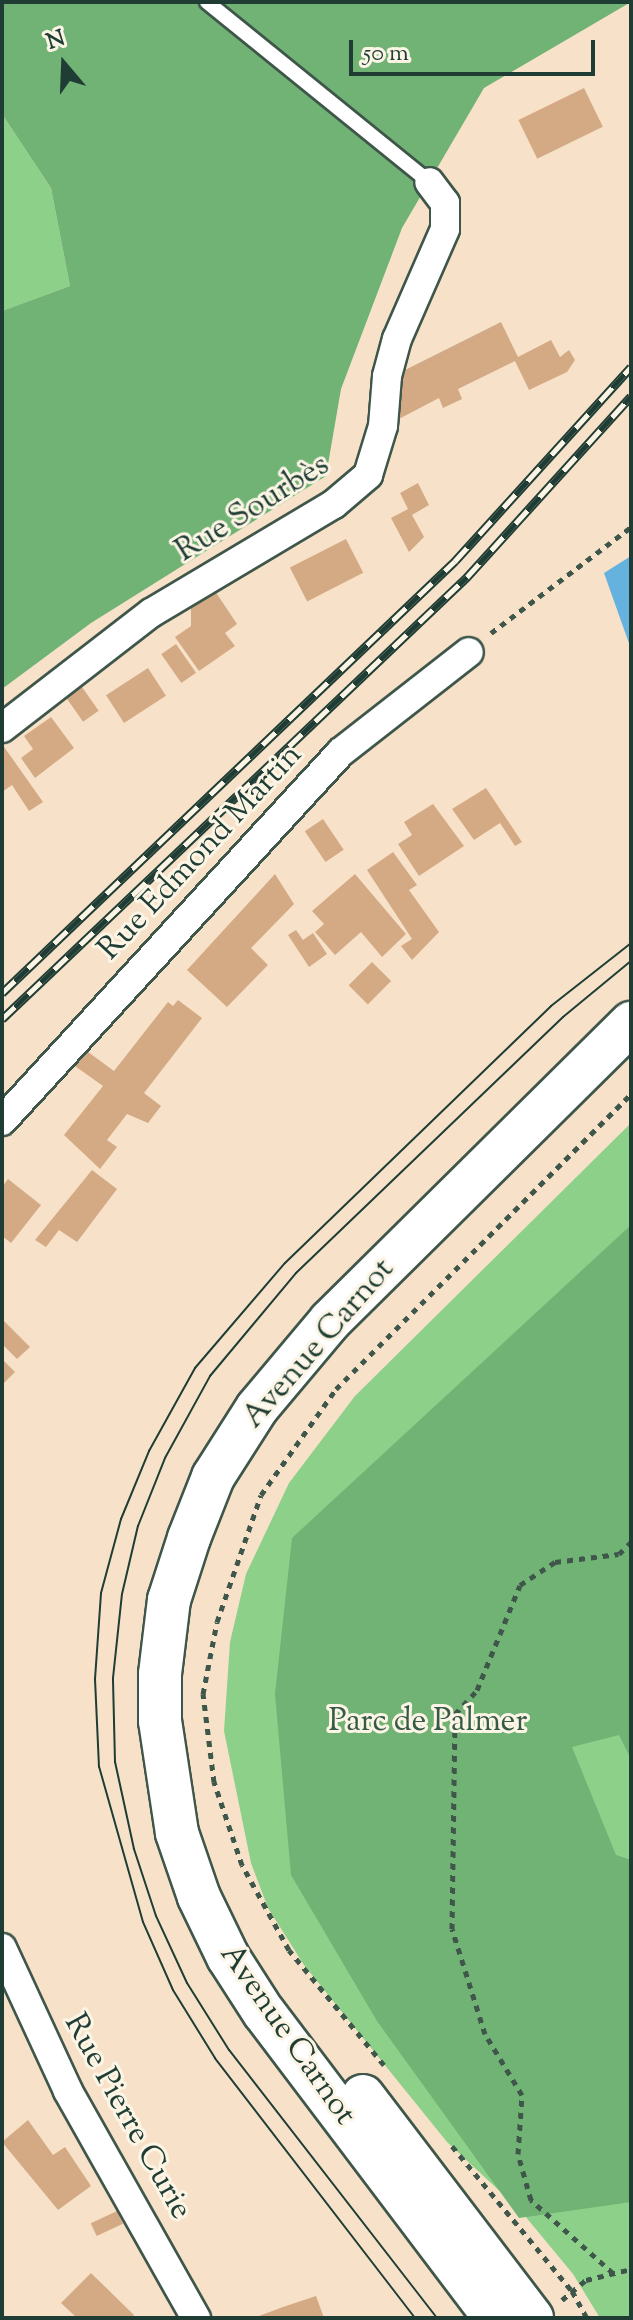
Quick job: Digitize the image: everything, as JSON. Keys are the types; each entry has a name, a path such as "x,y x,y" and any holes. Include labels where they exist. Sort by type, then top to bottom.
{"main road":[{"name":"Avenue Carnot","path":"495,2318 264,2013 228,1957 199,1897 177,1833 160,1721 160,1674 169,1600 189,1538 213,1477 257,1408 330,1321 631,1023"},
{"name":"Avenue Carnot","path":"541,2314 289,2001 245,1932 200,1828 189,1768 187,1669 214,1541 239,1484 283,1418 347,1342 631,1062"}],"street":[{"name":"Rue Sourbès","path":"2,728 151,613 334,504 368,475 383,426 387,376 397,339 445,229 445,203 429,182"},
{"name":"Rue Edmond Martin","path":"2,1121 341,752 469,652"},
{"name":"Rue Pierre Curie","path":"2,1948 68,2091 196,2318"}],"lane":[{"name":"Rue Sourbès","path":"207,2 429,182"}],"path":[{"path":"469,652 631,527"},
{"path":"390,2072 289,1950 242,1865 214,1782 203,1694 217,1622 261,1495 336,1389 631,1094"},
{"path":"613,2273 531,2200 518,2154 522,2095 485,2034 452,1929 455,1714 477,1690 520,1585 555,1562 619,1554 631,1542"},
{"path":"441,2133 572,2291 587,2318"},
{"path":"541,2314 586,2280 631,2269"}],"green space":[{"path":"2,2 631,2 484,88 402,228 341,389 326,476 91,623 2,689 2,311 70,286 51,188 2,114"},
{"path":"2,114 51,188 70,286 2,311"},
{"name":"Parc de Palmer","path":"631,1123 631,2318 600,2318 573,2274 520,2210 447,2142 304,1965 268,1908 251,1863 224,1731 230,1642 246,1574 289,1483 355,1396"},
{"name":"Parc de Palmer","path":"631,1225 631,1759 619,1735 572,1747 616,1855 631,1860 631,2202 519,2218 377,2021 291,1875 275,1694 292,1538"}],"water":[{"path":"631,556 631,649 604,573"}],"building":[{"path":"584,88 603,127 537,159 518,120"},
{"path":"501,322 518,357 551,340 560,357 569,350 575,360 567,372 529,390 515,361 458,389 462,399 443,408 439,398 395,421 391,377"},
{"path":"418,483 429,505 412,515 424,537 409,552 391,518 408,509 400,493"},
{"path":"346,539 363,573 307,601 290,568"},
{"path":"215,591 237,624 225,633 235,646 199,671 175,637 191,626 191,607"},
{"path":"176,644 196,673 181,683 161,654"},
{"path":"148,668 166,696 124,723 106,695"},
{"path":"82,687 99,711 83,722 66,698"},
{"path":"51,717 74,748 35,778 21,758 33,749 24,736"},
{"path":"2,744 43,802 29,811 12,785 2,792"},
{"path":"486,788 522,842 515,846 500,823 474,840 452,809"},
{"path":"433,804 464,846 419,876 398,844 412,835 404,822"},
{"path":"323,819 344,850 325,862 305,831"},
{"path":"393,852 417,885 409,890 439,932 412,960 401,946 412,939 367,870"},
{"path":"275,874 294,904 251,948 268,965 227,1007 187,970"},
{"path":"355,874 406,934 382,957 361,932 335,955 315,932 324,924 312,911"},
{"path":"296,930 303,940 313,933 327,954 309,967 288,935"},
{"path":"372,962 391,981 368,1004 349,985"},
{"path":"178,1000 202,1018 144,1093 161,1106 148,1123 127,1114 107,1140 117,1147 100,1169 64,1135 103,1086 72,1064 84,1049 114,1071 168,1002 173,1006"},
{"path":"92,1170 117,1189 77,1242 59,1230 46,1247 35,1240"},
{"path":"8,1179 41,1205 11,1243 2,1236 2,1187"},
{"path":"2,1319 30,1347 17,1359 2,1344"},
{"path":"2,1359 15,1372 2,1385"},
{"path":"28,2120 53,2155 65,2147 91,2186 58,2210 2,2142"},
{"path":"117,2211 123,2224 97,2236 91,2223"},
{"path":"91,2273 134,2315 131,2318 77,2318 61,2303"},
{"path":"316,2296 324,2318 253,2318 283,2307"}],"tram line":[{"path":"415,2318 215,2058 173,1990 143,1922 99,1767 95,1679 101,1593 121,1519 149,1451 195,1368 285,1263 551,1006 631,943"},
{"path":"437,2318 229,2050 187,1983 156,1916 134,1849 115,1762 113,1678 122,1594 138,1526 165,1458 210,1376 296,1273 563,1017 631,961"}],"railway":[{"path":"2,993 455,561 631,367"},
{"path":"2,1019 467,577 631,396"}]}
